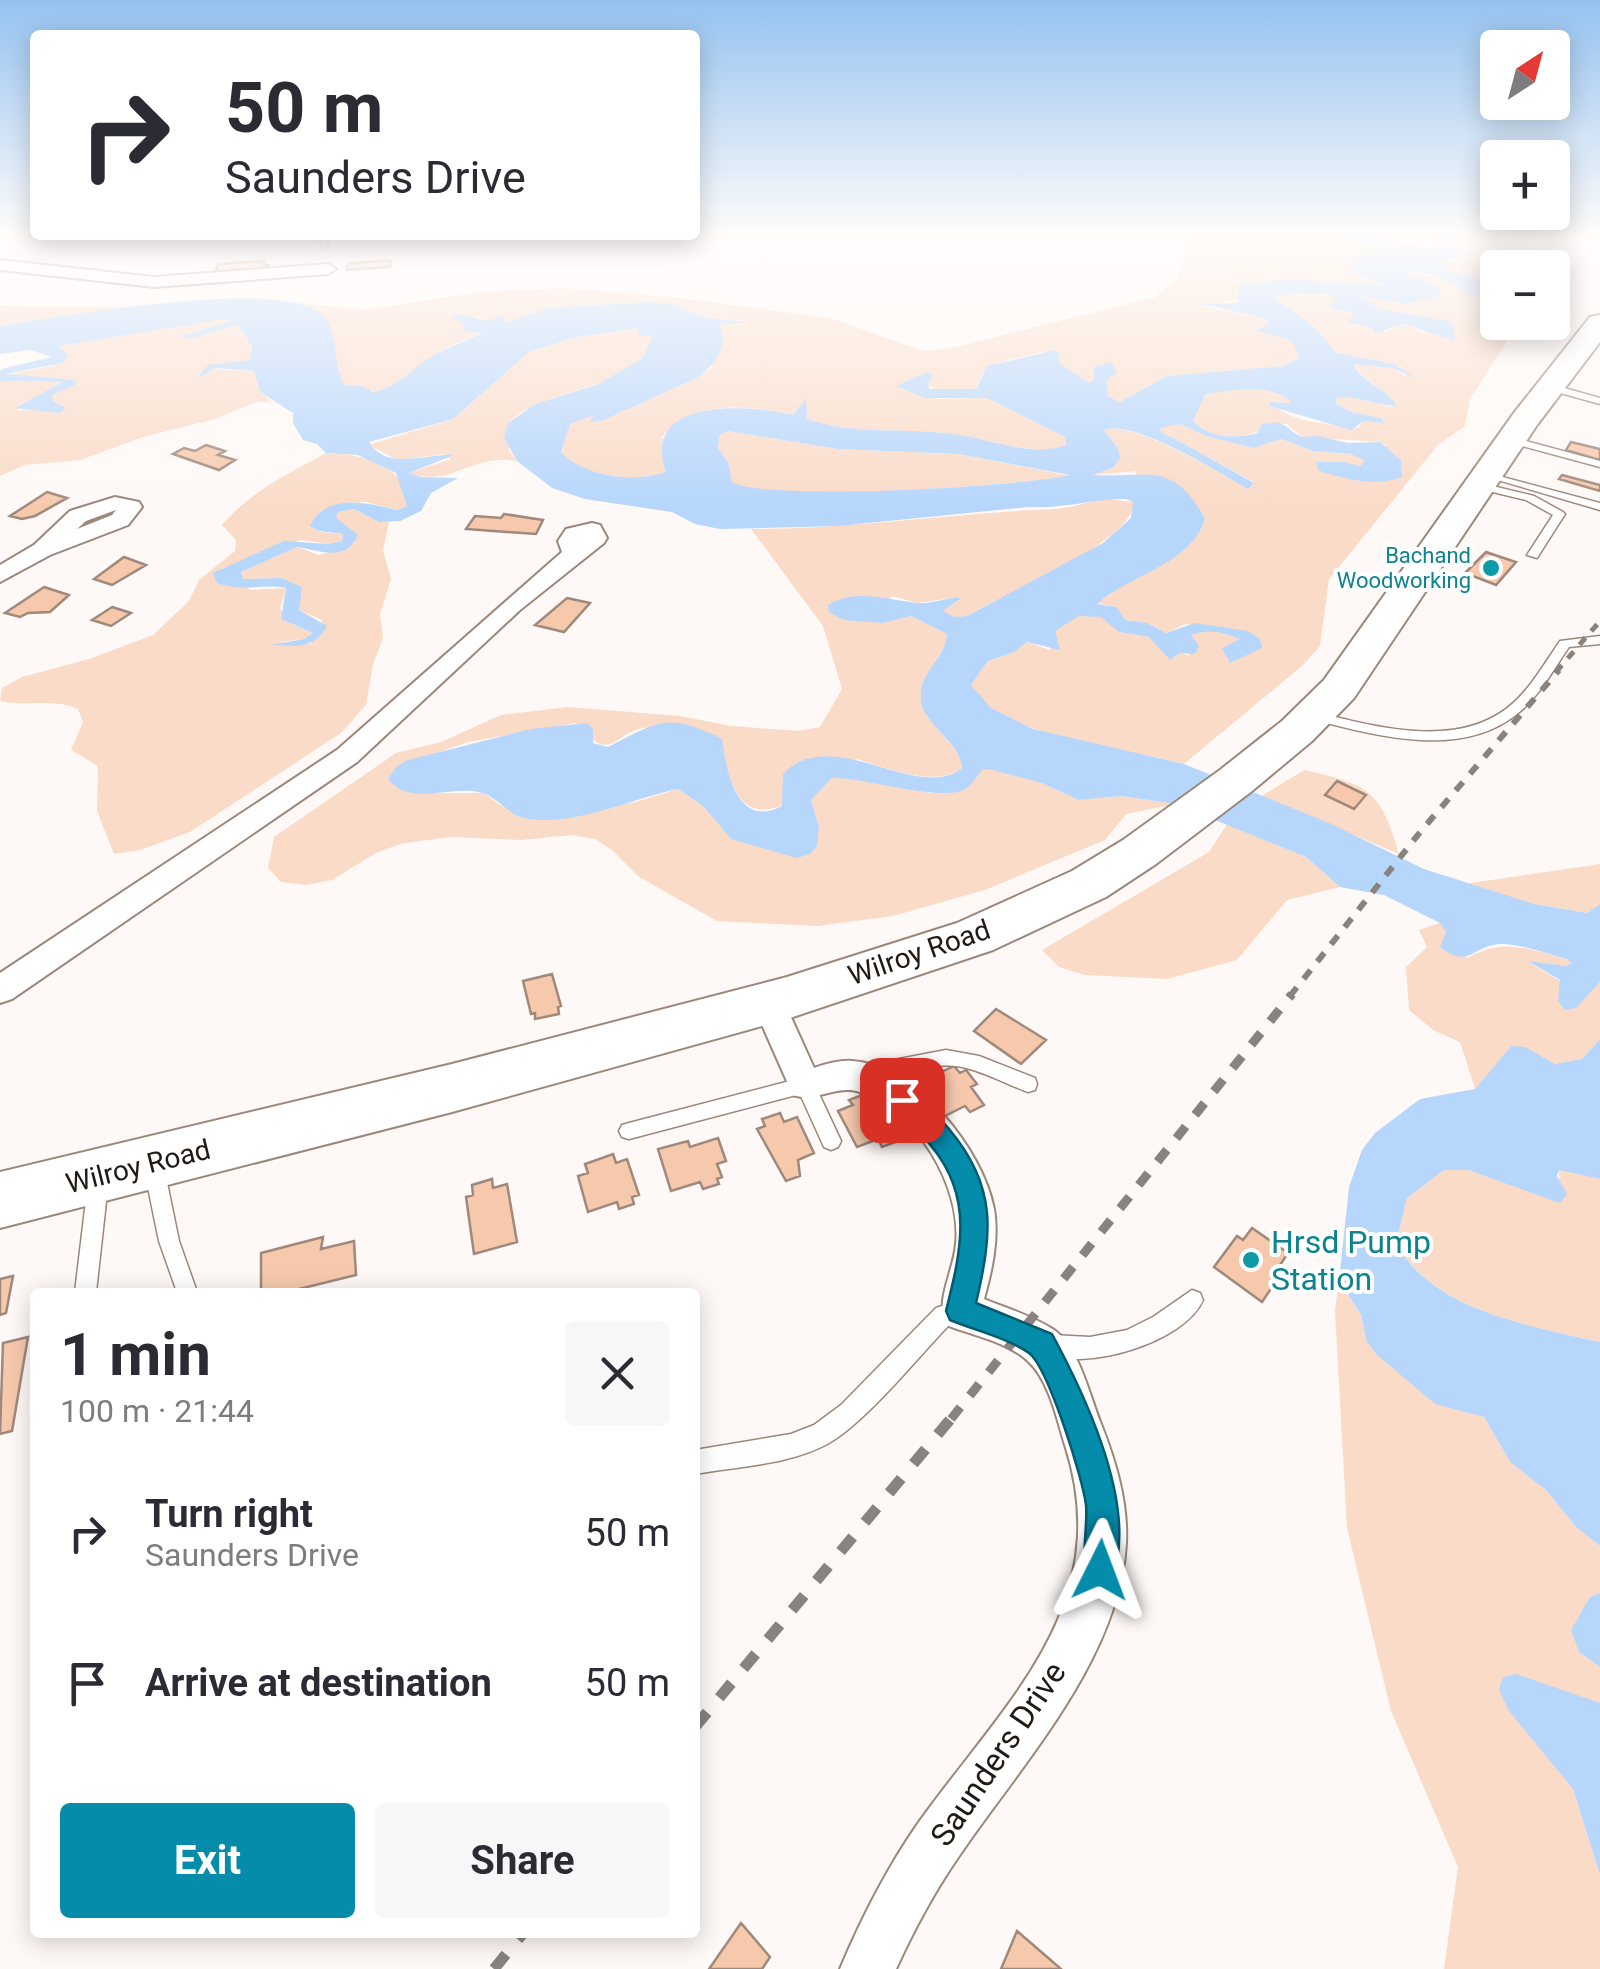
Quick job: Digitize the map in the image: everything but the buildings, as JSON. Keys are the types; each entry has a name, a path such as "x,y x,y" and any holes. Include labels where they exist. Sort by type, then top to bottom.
{"main road":[{"name":"Wilroy Road","path":"0,1200 453,1089 768,1002 951,943 1042,908 1092,882 1249,771 1315,716 1340,689 1511,440 1599,324"}],"street":[{"path":"0,575 42,550"},
{"path":"0,990 347,756 497,618 574,554"},
{"path":"768,1002 804,1085 857,1076 902,1100 951,1150 968,1180 975,1206 976,1246 960,1311 1042,1344"},
{"name":"Saunders Drive","path":"868,1969 888,1919 948,1826 1024,1725 1075,1636 1095,1592 1104,1546 1101,1500 1069,1395 1042,1344"}],"lane":[{"path":"1550,387 1600,401"},
{"path":"1511,440 1600,464"},
{"path":"1484,480 1600,507"},
{"path":"1484,480 1559,514 1533,555"},
{"path":"1315,716 1398,734 1469,730 1509,714 1564,644 1600,640"},
{"path":"857,1076 929,1056 953,1055 972,1059 1028,1084"},
{"path":"630,1131 804,1085 831,1142"},
{"path":"153,1162 169,1241 187,1288"},
{"path":"86,1288 100,1176"},
{"path":"1042,1344 1079,1351 1119,1344 1156,1328 1192,1300"},
{"path":"700,1461 791,1446 822,1434 849,1414 944,1315 960,1311"}],"shaded area":[{"path":"184,324 224,324 193,338 238,325 252,347 250,360 217,364 212,369 254,371 260,392 272,402 256,402 215,419 146,436 80,460 25,465 0,476 0,382 64,382 19,405 19,410 61,413 65,408 52,401 52,395 74,385 75,380 5,375 53,366 58,346"},
{"path":"326,324 465,324 467,332 482,332 438,353 397,383 371,392 363,386 346,386 339,374"},
{"path":"719,324 847,324 923,351 952,348 1048,324 1270,324 1265,334 1288,339 1299,357 1283,366 1167,376 1120,402 1108,396 1102,364 1094,367 1089,384 1041,352 993,366 976,389 899,384 935,399 987,398 1065,437 1066,446 1053,449 1026,448 940,432 866,430 827,424 807,419 805,400 793,415 722,408 688,416 662,437 666,472 653,475 611,476 583,468 561,453 570,423 594,415 604,420 699,377 712,367"},
{"path":"1311,324 1357,324 1386,331 1404,324 1428,334 1415,324 1480,324 1480,340 1508,340 1470,399 1465,426 1438,445 1329,579 1320,646 1303,665 1184,764 1057,736 1009,719 985,703 971,685 988,661 1014,652 1027,642 1050,650 1055,631 1078,616 1101,616 1119,632 1149,637 1189,656 1190,635 1197,633 1221,633 1240,639 1239,643 1260,639 1186,624 1166,633 1147,623 1125,620 1117,607 1096,603 1148,572 1136,471 1092,475 1114,467 1118,448 1104,430 1117,429 1155,440 1248,489 1254,482 1159,428 1180,424 1206,436 1254,448 1281,439 1313,451 1358,455 1366,461 1361,466 1345,462 1386,481 1385,445 1380,442 1302,437 1287,424 1262,424 1257,432 1223,436 1192,421 1200,399 1234,389 1261,390 1284,397 1293,403 1272,402 1288,414 1311,421 1358,428 1364,421 1381,418 1351,412 1335,403 1337,398 1347,396 1392,407 1353,363 1392,368 1407,377 1402,367 1337,353"},
{"path":"640,328 653,335 645,355 631,368 540,403 508,423 509,450 517,461 487,462 450,474 423,476 408,473 451,459 444,454 398,460 368,445 453,419 529,352 572,338"},
{"path":"728,431 838,449 958,454 1071,476 895,491 754,489 731,482 728,462 718,448 720,435"},
{"path":"326,453 367,459 390,470 399,479 407,506 397,510 366,502 345,503 319,532 343,534 342,541 328,544 301,540 221,569 251,590 286,588 280,609 292,624 313,633 304,639 278,642 311,644 322,620 299,610 281,578 242,579 241,572 297,547 319,555 355,543 336,518 338,512 354,509 379,522 389,522 383,550 391,579 380,614 383,638 373,664 366,705 341,733 190,832 140,850 114,854 97,811 98,766 71,750 83,722 78,709 59,704 0,701 2,688 22,677 89,659 153,635 189,601 199,580 235,551 236,540 222,525 233,513 271,484"},
{"path":"1108,499 1133,502 1129,517 1114,533 1064,566 967,616 955,617 943,611 959,600 957,597 918,603 891,596 882,623 911,616 947,634 946,644 929,671 926,716 961,756 962,768 951,774 910,774 856,759 789,802 771,809 754,808 740,798 729,775 721,739 650,727 606,745 588,736 576,723 468,742 396,767 411,793 483,793 517,816 632,803 678,789 703,806 731,839 819,827 811,800 832,778 858,777 929,793 966,789 982,770 989,768 1042,783 1079,800 1121,796 1176,804 1126,814 1105,840 985,890 893,916 818,926 717,921 639,877 595,839 572,835 522,840 449,837 400,844 376,853 332,880 306,885 281,882 268,868 274,837 396,753 441,742 501,715 568,707 680,716 731,726 798,731 820,727 842,689 823,626 751,529 1055,509"},
{"path":"1304,770 1343,780 1369,793 1386,816 1399,854 1262,796"},
{"path":"1227,824 1306,857 1340,887 1287,900 1237,960 1167,979 1085,975 1059,967 1042,950 1209,852"},
{"path":"1600,864 1600,904 1587,913 1534,904 1464,884"},
{"path":"1440,923 1467,958 1505,946 1567,959 1572,963 1567,966 1529,962 1560,981 1576,1007 1600,982 1600,1039 1582,1059 1555,1064 1525,1048 1511,1046 1475,1089 1460,1042 1433,1030 1409,1010 1406,967 1427,947 1419,930"},
{"path":"1559,1169 1600,1179 1600,1342 1514,1321 1459,1300 1435,1286 1396,1244 1407,1198 1444,1170 1468,1170 1560,1202"},
{"path":"1339,1281 1361,1316 1366,1340 1435,1403 1484,1417 1510,1462 1546,1490 1576,1527 1600,1546 1600,1593 1590,1597 1579,1652 1600,1667 1600,1703 1510,1711 1573,1789 1600,1875 1600,1969 1444,1969 1458,1867 1391,1711 1347,1528 1335,1311"}],"water":[{"path":"193,324 59,346 68,355 62,363 6,374 76,380 75,385 52,395 53,401 66,408 61,413 15,408 62,382 0,382 0,370 52,357 30,350 0,354 0,326"},
{"path":"222,324 328,324 346,386 363,386 372,392 390,386 436,354 482,333 462,331 464,324 729,324 719,325 722,347 699,377 604,420 590,422 594,415 570,424 561,452 571,460 610,476 639,477 666,472 662,448 668,430 682,418 726,408 793,415 806,398 807,419 827,424 866,430 940,432 1027,448 1066,445 1065,437 987,398 925,398 896,386 928,372 933,375 930,389 976,389 987,366 1055,350 1060,354 1058,362 1089,383 1093,381 1094,367 1112,362 1117,372 1106,381 1108,396 1120,402 1167,376 1283,366 1299,358 1288,340 1256,330 1269,324 1311,324 1337,353 1394,364 1417,379 1392,368 1353,364 1397,405 1337,398 1335,403 1351,412 1381,418 1384,423 1364,421 1351,430 1269,406 1271,402 1292,403 1274,392 1251,389 1205,395 1193,421 1206,431 1223,436 1257,433 1262,424 1277,423 1302,437 1319,436 1348,443 1380,442 1401,460 1402,477 1371,482 1337,476 1318,470 1316,462 1360,466 1365,461 1351,454 1313,451 1281,439 1254,448 1206,436 1180,424 1160,428 1254,483 1248,489 1177,449 1135,432 1104,430 1118,448 1120,458 1114,467 1093,475 1144,474 1170,480 1182,487 1205,519 1187,547 1097,604 1117,607 1125,620 1147,623 1166,633 1195,623 1248,631 1260,639 1262,648 1230,663 1222,648 1240,639 1204,632 1191,635 1199,646 1195,654 1179,653 1170,660 1149,637 1119,632 1101,617 1079,616 1055,631 1060,650 1027,642 1014,652 988,661 971,685 991,708 1033,729 1184,764 1329,823 1424,869 1534,904 1587,913 1600,904 1600,982 1576,1008 1565,1010 1558,1001 1560,980 1528,961 1567,966 1571,963 1567,959 1501,944 1465,956 1450,954 1440,947 1446,932 1440,923 1384,895 1340,887 1306,857 1176,804 1121,796 1079,800 1042,783 989,769 982,770 967,788 942,793 832,778 811,800 819,827 817,846 810,854 797,858 731,839 703,806 678,789 579,816 539,820 516,815 482,793 420,794 397,788 388,779 396,767 408,760 531,729 587,723 593,729 593,743 608,747 664,723 688,725 722,739 731,780 744,804 754,810 782,806 783,774 803,760 825,756 922,777 943,776 962,768 954,748 925,714 921,692 947,634 911,616 883,623 844,620 829,612 828,605 861,596 922,603 957,597 960,599 943,611 955,617 967,616 1103,543 1131,518 1133,502 1101,501 838,526 720,529 695,524 672,512 585,499 552,488 517,461 504,438 508,423 535,404 599,384 643,358 653,335 639,336 639,328 572,338 529,352 453,419 369,442 377,451 396,459 454,455 409,473 458,478 431,493 421,511 400,521 379,522 354,509 338,512 336,518 358,535 346,549 331,553 297,547 241,572 243,579 281,578 302,587 299,610 327,626 310,643 271,645 304,639 313,633 281,619 286,588 227,586 217,583 213,573 284,541 342,541 343,534 310,526 317,515 337,504 361,503 397,510 407,506 396,473 358,455 326,453 317,444 303,440 293,423 293,413 260,392 254,371 216,368 196,379 208,365 250,360 252,347 238,325 193,338 177,338","holes":["728,431 838,449 958,454 1070,475 952,487 792,491 732,482 728,462 718,448 720,435"]},
{"path":"1356,324 1453,324 1455,341 1404,324 1375,333 1372,328"},
{"path":"1600,1039 1600,1179 1559,1170 1557,1176 1567,1194 1560,1203 1468,1170 1444,1170 1407,1198 1396,1244 1413,1267 1459,1300 1514,1321 1600,1342 1600,1546 1576,1527 1546,1490 1510,1462 1484,1417 1435,1404 1376,1354 1366,1340 1361,1315 1339,1281 1349,1187 1362,1150 1375,1133 1420,1099 1475,1089 1511,1046 1525,1047 1555,1064 1582,1059"},
{"path":"1600,1593 1600,1667 1579,1652 1571,1630 1590,1597"},
{"path":"1516,1674 1600,1703 1600,1875 1573,1789 1509,1711 1499,1690 1503,1677"}],"railway":[{"path":"1556,672 1600,621"},
{"path":"1290,996 1421,831 1559,670"},
{"path":"951,1419 1292,994"},
{"path":"700,1721 953,1416"},
{"path":"494,1969 519,1938"}],"place":[{"name":"Bachand Woodworking","path":"1491,568"},
{"name":"Hrsd Pump Station","path":"1251,1260"}],"route":[{"path":"902,1100 951,1150 968,1180 975,1206 976,1246 960,1311 1042,1344 1069,1395 1086,1440 1101,1500 1104,1546 1100,1570"}]}
